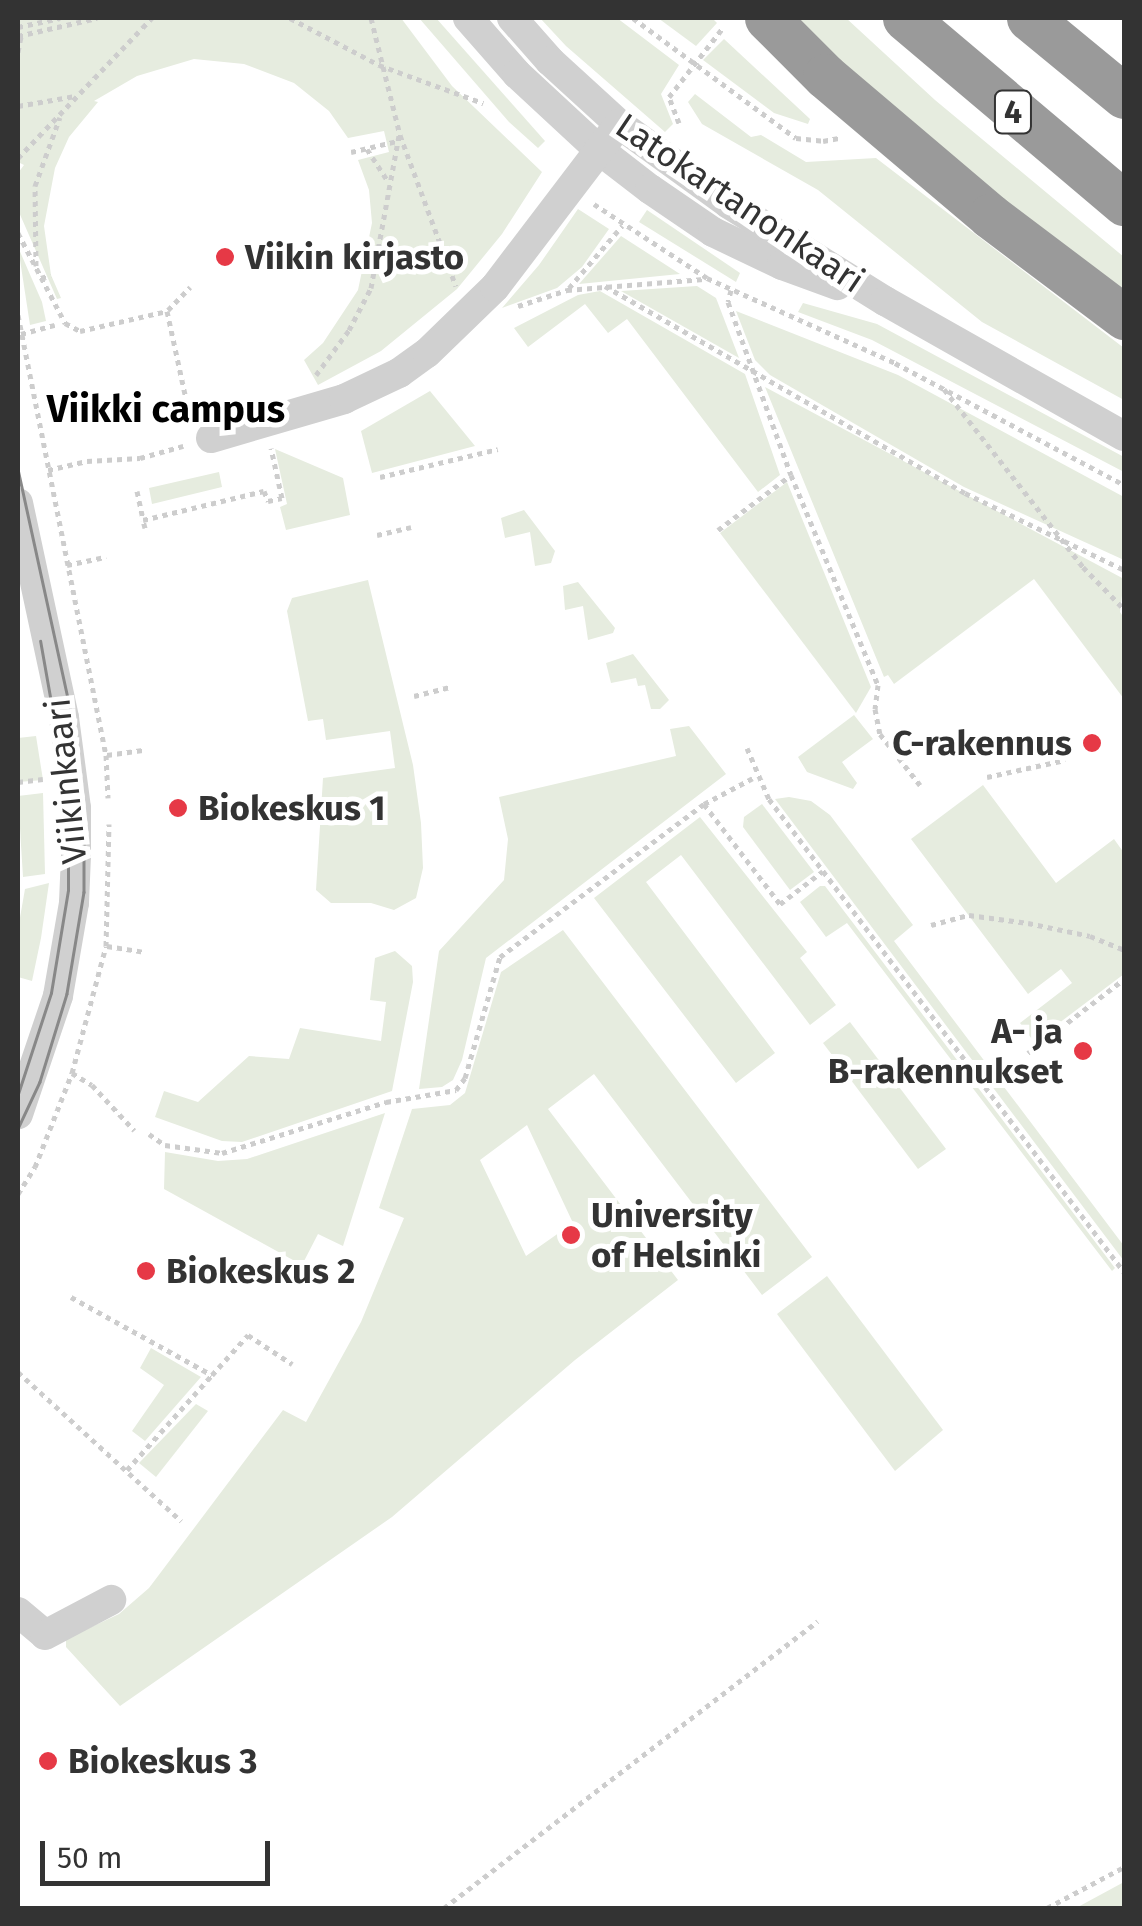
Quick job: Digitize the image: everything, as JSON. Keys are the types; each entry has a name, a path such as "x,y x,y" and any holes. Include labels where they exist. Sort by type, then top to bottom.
{"highway":[{"path":"767,18 825,76 990,216 1124,317"},
{"name":"4","path":"905,18 1124,203"},
{"name":"4","path":"1029,18 1124,96"}],"street":[{"name":"Latokartanonkaari","path":"468,18 518,74 598,149 713,232 782,265 885,302"},
{"name":"Latokartanonkaari","path":"512,18 550,62 619,124 729,204 885,302 1124,436"},
{"path":"204,440 344,399 399,373 427,353 495,288 619,124"},
{"name":"Viikinkaari","path":"18,509 64,718 76,808 76,855 74,903 58,996 18,1114"},
{"path":"18,1612 46,1635 111,1600"}],"path":[{"path":"18,52 21,23 60,18"},
{"path":"19,35 97,18"},
{"path":"18,158 152,18"},
{"path":"290,18 380,65 483,103"},
{"path":"371,18 399,138 457,289"},
{"path":"632,18 796,138 823,142 854,134"},
{"path":"678,122 669,98 691,64 722,29"},
{"path":"18,106 78,95"},
{"path":"37,269 36,186 62,112"},
{"path":"352,152 399,138"},
{"path":"313,380 350,330 371,288 399,138"},
{"path":"367,148 389,184"},
{"path":"602,212 707,278 942,387 1124,486"},
{"path":"567,290 622,226"},
{"path":"18,233 65,323 80,331 167,311 190,287"},
{"path":"41,278 51,275"},
{"path":"505,318 516,306 567,290 707,278"},
{"path":"605,286 966,493 1124,570"},
{"path":"731,290 728,302 751,370 878,685 874,709 880,734 920,785"},
{"path":"48,470 86,461 140,458 204,440 167,311"},
{"path":"18,315 64,550"},
{"path":"21,334 55,326"},
{"path":"942,387 1062,539 1124,609"},
{"path":"137,491 144,524 264,490 268,501 282,498 266,424"},
{"path":"380,478 498,449"},
{"path":"718,530 791,476"},
{"path":"377,535 412,526"},
{"path":"68,565 106,557"},
{"path":"414,696 450,687"},
{"path":"747,748 756,779 1124,1272"},
{"path":"106,755 143,750"},
{"path":"987,777 1066,760"},
{"path":"18,782 51,778"},
{"path":"149,1134 165,1145 222,1153 386,1102 456,1090 465,1078 500,957 704,804 756,779"},
{"path":"704,804 780,904 823,871"},
{"path":"931,924 969,916 1028,922 1090,936 1124,950"},
{"path":"106,946 144,952"},
{"path":"1028,1053 1124,979"},
{"path":"72,1073 92,1085 134,1130"},
{"path":"71,1298 212,1376"},
{"path":"126,1471 248,1335 292,1364"},
{"path":"18,1372 181,1521"},
{"path":"444,1908 818,1620"},
{"path":"1046,1908 1124,1867"}],"shaded area":[{"path":"18,18 401,18 452,86 542,172 502,234 457,289 381,351 318,385 304,360 323,343 358,290 372,223 369,190 358,160 389,152 384,131 348,138 329,111 294,83 244,64 194,59 137,76 94,101 98,102 69,137 55,168 44,226 51,275 61,298 57,299 18,210 18,173 24,165 18,162"},
{"path":"419,18 436,18 545,141 538,148 509,122"},
{"path":"540,18 617,18 679,65 661,94 673,124 665,132 566,46"},
{"path":"658,18 712,18 717,23 696,46"},
{"path":"790,18 846,18 935,100 1124,257 1124,307"},
{"path":"724,39 810,119 808,124 774,113 703,60"},
{"path":"695,94 751,137 761,135 806,162 876,158 1124,348 1124,400 982,322 818,190 702,124 688,102"},
{"path":"578,209 609,229 582,267 557,288 502,308 539,265"},
{"path":"647,210 740,273 736,282 639,222"},
{"path":"621,236 680,274 579,284"},
{"path":"18,247 42,302 46,321 30,325"},
{"path":"697,286 716,298 739,358 621,291"},
{"path":"600,291 745,374 780,475 758,492 627,319 608,333 585,304 528,347 514,328 578,295"},
{"path":"803,303 877,324 1124,457 1124,472 872,340 798,312"},
{"path":"736,311 898,375 1124,497 1124,560 964,487 770,375 755,360"},
{"path":"765,387 1124,579 1120,612 1124,618 1124,699 1034,579 894,684 888,675 884,677"},
{"path":"430,391 475,446 372,473 361,431"},
{"path":"275,449 343,478 350,515 286,530 280,507 287,504"},
{"path":"219,472 222,487 152,504 149,488"},
{"path":"787,482 871,687 856,713 720,533"},
{"path":"524,510 555,551 551,563 535,566 530,532 505,538 501,518"},
{"path":"368,580 413,765 421,823 423,868 416,898 394,910 371,903 331,903 316,890 323,778 395,768 390,731 326,740 323,719 308,721 287,611 292,598"},
{"path":"578,582 615,628 613,633 588,640 583,606 565,610 563,586"},
{"path":"633,654 669,700 660,709 651,709 645,685 638,686 636,678 611,683 606,663"},
{"path":"854,715 873,739 842,762 857,783 853,789 807,772 798,757"},
{"path":"689,726 726,774 486,958 462,1060 453,1080 442,1087 419,1089 439,951 504,880 508,839 499,797 676,756 670,729"},
{"path":"36,736 43,780 18,782 18,738"},
{"path":"983,785 1056,883 1114,839 1124,853 1124,974 1034,1042 1020,1023 1072,983 1061,969 1028,994 911,839"},
{"path":"43,793 45,874 23,877 18,796"},
{"path":"775,799 811,801 830,815 913,925 894,941 1124,1246 1124,1261"},
{"path":"762,804 814,872 790,890 743,827 744,817"},
{"path":"700,817 807,952 800,958 836,1005 810,1025 681,855 646,882 775,1053 736,1083 594,898"},
{"path":"49,883 32,981 18,977 18,929 25,889"},
{"path":"825,886 1115,1268 1112,1271 847,923 826,937 800,902"},
{"path":"563,930 812,1257 762,1295 594,1074 548,1109 678,1280 575,1360 392,1517 120,1706 66,1647 66,1639 119,1614 149,1588 283,1410 306,1422 361,1322 404,1218 379,1208 412,1109 450,1105 465,1093 501,972","holes":["527,1125 573,1223 526,1256 480,1160"]},
{"path":"395,951 412,966 413,982 392,1091 242,1142 222,1141 155,1117 164,1091 198,1102 249,1056 289,1059 300,1028 381,1041 386,1002 370,1000 375,958"},
{"path":"850,1022 946,1149 918,1169 823,1043"},
{"path":"385,1113 343,1246 318,1234 302,1265 164,1189 165,1152 218,1161 247,1159"},
{"path":"827,1276 943,1430 895,1471 777,1314"},
{"path":"151,1348 201,1377 145,1441 132,1431 164,1385 140,1368"},
{"path":"196,1404 208,1411 156,1477 139,1463"},
{"path":"1124,1882 1124,1908 1076,1908"}],"tram line":[{"path":"18,469 71,713 84,841 84,892 67,994 40,1082 18,1129"},
{"path":"18,1094 51,993 68,890 68,799 40,641"}],"place":[{"name":"Viikin kirjasto","path":"225,257"},
{"name":"C-rakennus","path":"1092,743"},
{"name":"Biokeskus 1","path":"178,808"},
{"name":"A- ja B-rakennukset","path":"1083,1051"},
{"name":"University of Helsinki","path":"571,1235"},
{"name":"Biokeskus 2","path":"146,1271"},
{"name":"Biokeskus 3","path":"48,1761"}],"district":[{"name":"Viikki campus","path":"166,410"}]}
